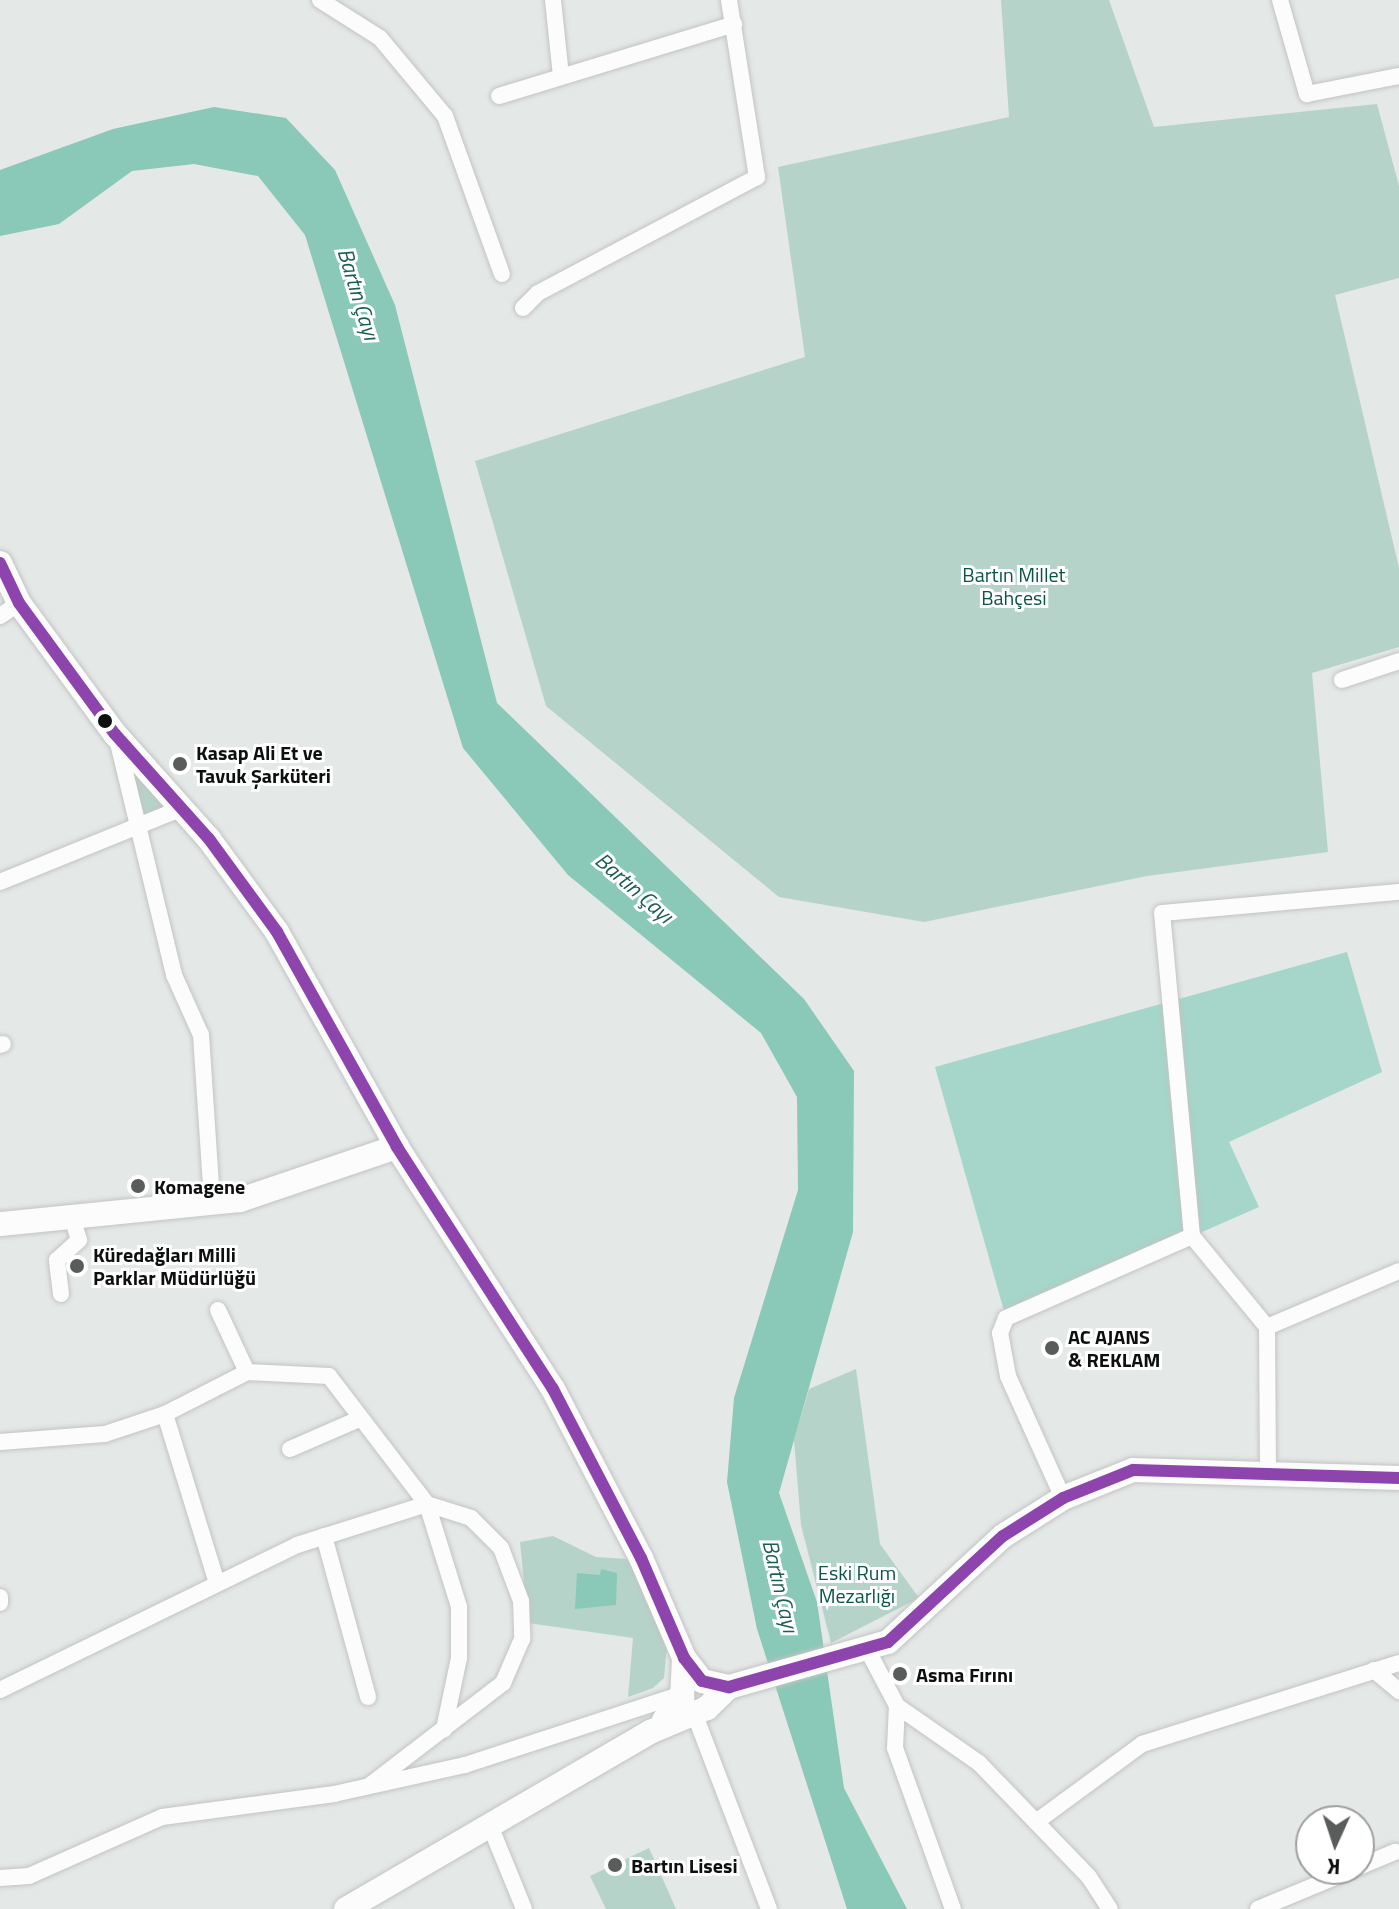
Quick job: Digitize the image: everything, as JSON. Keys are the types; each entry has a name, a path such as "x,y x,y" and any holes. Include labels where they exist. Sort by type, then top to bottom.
{"street":[{"path":"320,0 380,38 445,116 502,274"},
{"path":"553,0 561,76"},
{"path":"523,308 538,293 757,177 729,0"},
{"path":"1280,0 1307,94 1399,76"},
{"path":"499,96 734,24"},
{"path":"0,563 9,610 180,809 277,932 397,1147 553,1389 641,1558 684,1658 699,1695 704,1732 769,1909"},
{"path":"1342,680 1399,661"},
{"path":"115,734 143,827 174,975 201,1035 212,1201"},
{"path":"0,882 143,827 180,809"},
{"path":"1268,1470 1267,1327 1192,1236 1162,913 1399,892"},
{"path":"0,1224 71,1213 240,1200 397,1147"},
{"path":"61,1294 57,1260 79,1240 71,1213"},
{"path":"1063,1498 998,1350 1006,1318 1192,1236"},
{"path":"1267,1327 1399,1271"},
{"path":"218,1310 247,1372"},
{"path":"0,1442 105,1434 165,1414 247,1372 329,1376 427,1504 459,1607 459,1658 444,1729"},
{"path":"165,1414 217,1583"},
{"path":"290,1449 359,1419"},
{"path":"0,1878 29,1876 162,1817 369,1786 465,1765 888,1642 1003,1536 1063,1498 1133,1470 1268,1470 1307,1479 1399,1478"},
{"path":"0,1690 217,1583 324,1536 427,1504 471,1518 501,1548 521,1601 522,1639 503,1683 369,1786"},
{"path":"324,1536 368,1697"},
{"path":"860,1652 897,1706 979,1763 1036,1822 1110,1909"},
{"path":"1036,1822 1142,1744 1399,1663"},
{"path":"1374,1670 1399,1691"},
{"path":"346,1909 376,1904 491,1828 650,1732 699,1695"},
{"path":"897,1706 895,1748 953,1909"},
{"path":"491,1828 524,1909"},
{"path":"1375,1860 1395,1852"},
{"path":"1258,1909 1315,1885"}],"green space":[{"name":"Bartın Millet Bahçesi","path":"1001,0 1109,0 1154,127 1377,104 1399,186 1399,278 1335,295 1399,568 1399,647 1312,673 1328,852 1147,876 924,922 779,897 546,706 475,461 805,357 778,167 1009,117"},
{"path":"127,757 171,807 146,820"},
{"name":"Eski Rum Mezarlığı","path":"856,1369 880,1544 919,1598 831,1643 801,1525 794,1440 809,1389"},
{"path":"553,1536 596,1557 628,1559 667,1645 664,1678 653,1688 628,1697 633,1638 528,1623 520,1542"},
{"path":"649,1848 676,1909 606,1909 590,1876"}],"shaded area":[{"path":"1347,952 1382,1072 1229,1142 1259,1207 1006,1318 935,1067"}],"water":[{"name":"Bartın Çayı","path":"214,107 286,118 335,170 395,305 497,703 804,999 854,1071 853,1232 779,1493 817,1602 844,1788 907,1909 847,1909 757,1629 727,1482 734,1398 798,1190 797,1097 761,1033 568,875 463,748 305,235 258,176 194,164 132,171 59,224 0,236 0,170 113,129"},
{"path":"601,1569 617,1573 616,1605 575,1609 577,1573 600,1575"}],"transit line":[{"path":"0,563 19,603 115,734 209,839 277,932 397,1147 553,1389 641,1558 684,1658 702,1681 729,1687 888,1642 1003,1536 1063,1498 1133,1470 1399,1478"}],"place":[{"name":"Kasap Ali Et ve Tavuk Şarküteri","path":"180,764"},
{"name":"Komagene","path":"138,1186"},
{"name":"Küredağları Milli Parklar Müdürlüğü","path":"77,1266"},
{"name":"AC AJANS & REKLAM","path":"1052,1348"},
{"name":"Asma Fırını","path":"900,1674"},
{"name":"Bartın Lisesi","path":"615,1865"}]}
